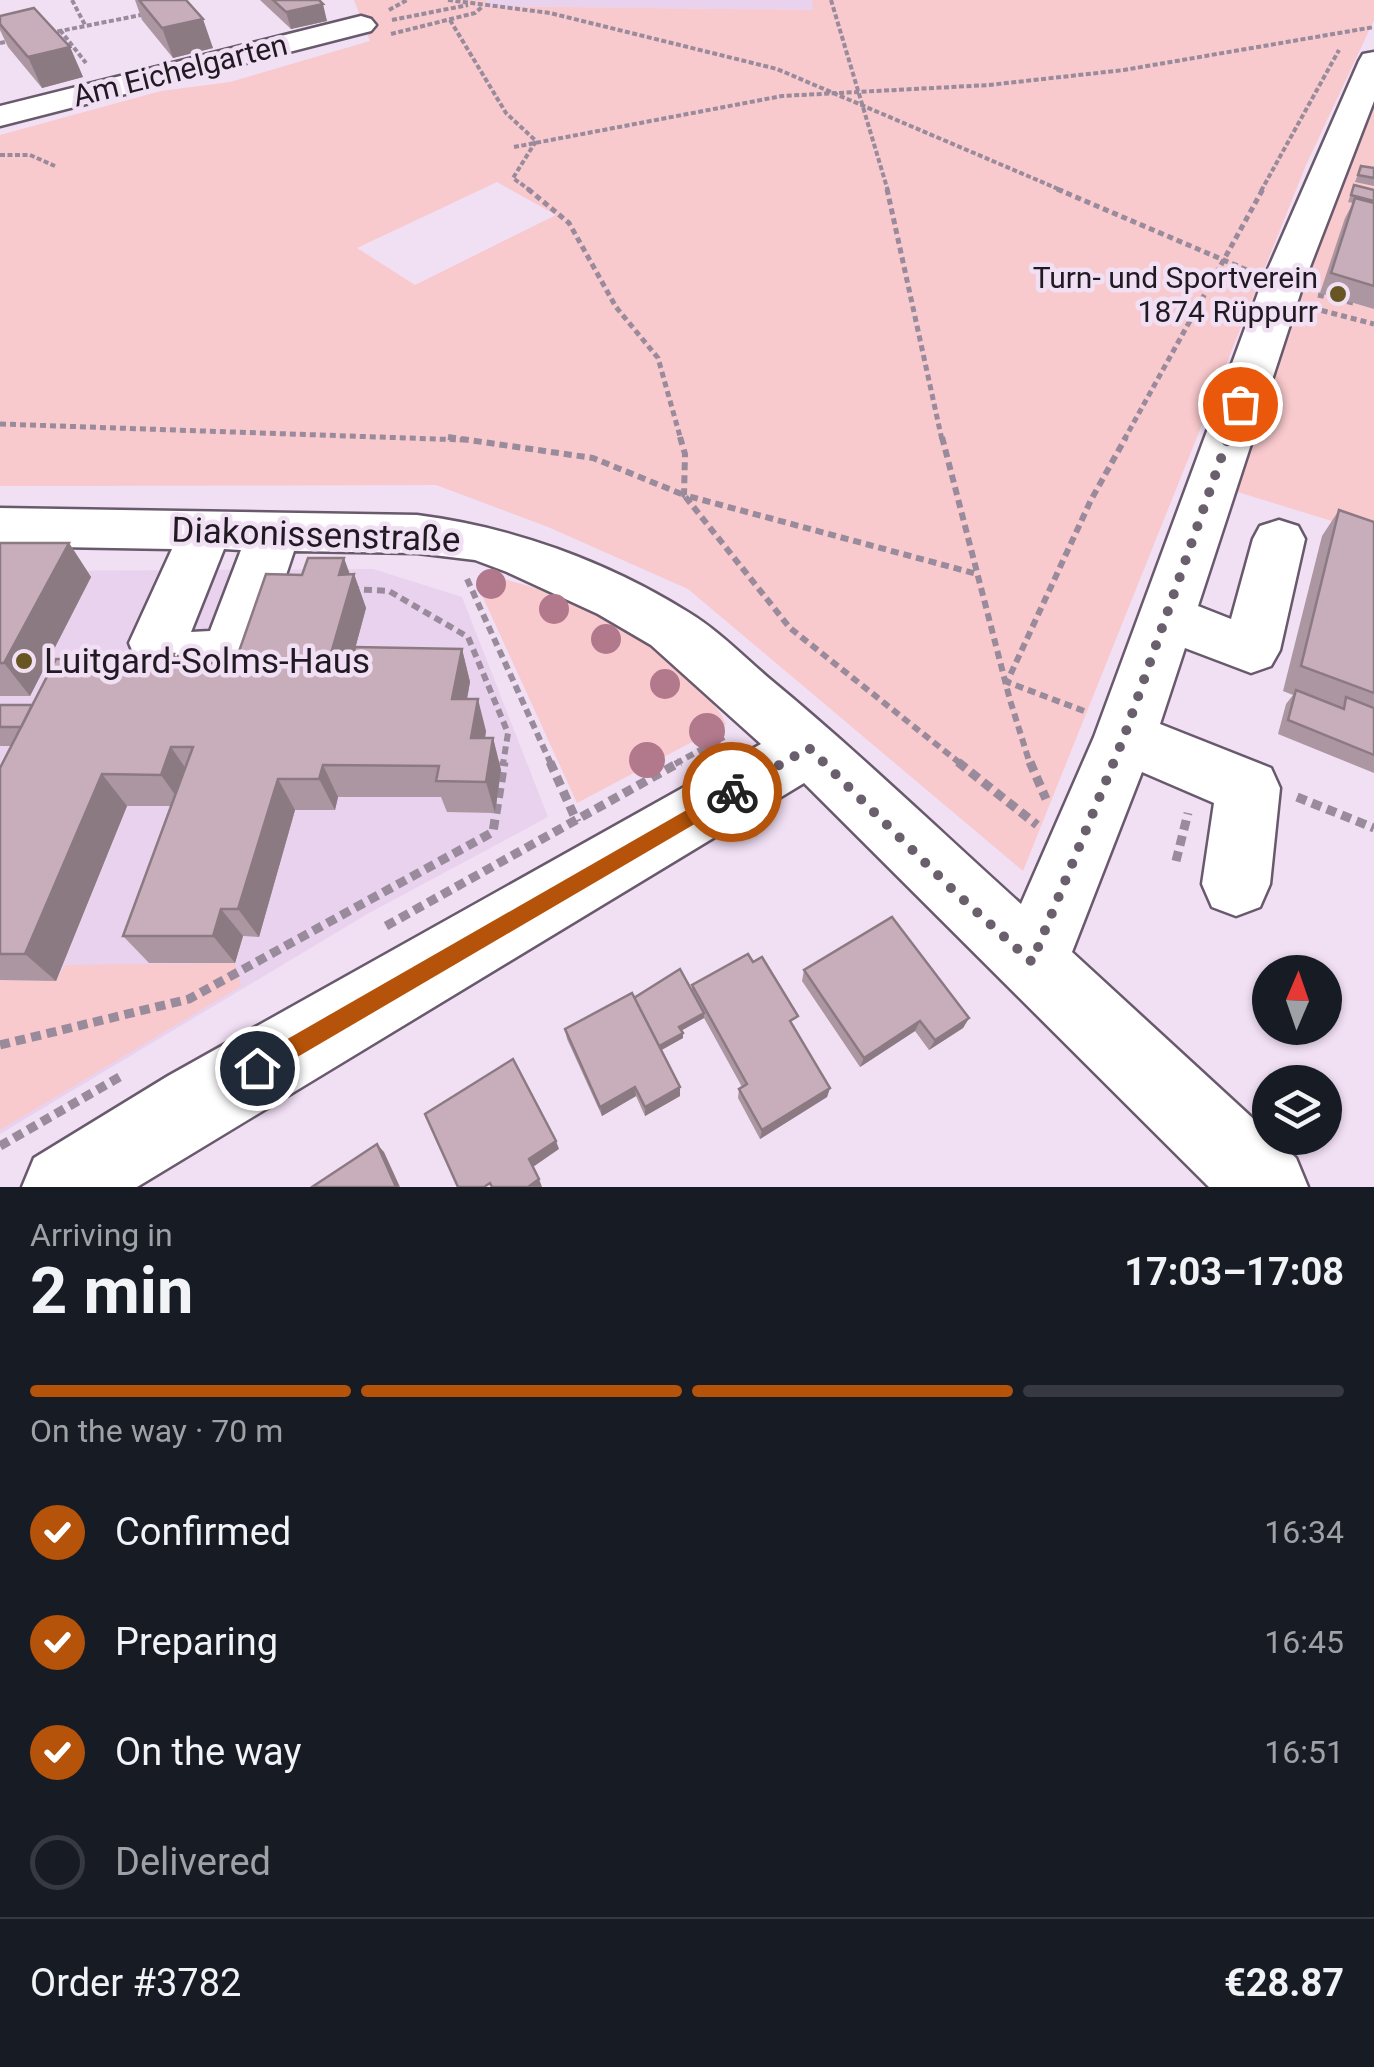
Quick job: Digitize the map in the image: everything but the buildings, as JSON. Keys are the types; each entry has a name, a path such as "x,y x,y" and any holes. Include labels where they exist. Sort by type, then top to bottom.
{"street":[{"name":"Am Eichelgarten","path":"0,116 361,25"},
{"path":"1032,962 1077,859 1166,617 1294,293 1365,45"},
{"name":"Diakonissenstraße","path":"0,527 376,530 479,542 586,584 670,629 809,748 1267,1187"},
{"path":"207,528 158,643 159,651 168,656 227,653 234,644 275,530"},
{"path":"1166,617 1251,650 1280,539"},
{"path":"1126,732 1248,788 1236,884"},
{"path":"63,1187 196,1104 809,748"}],"path":[{"path":"72,0 85,25"},
{"path":"448,0 550,14 776,69 1374,324"},
{"path":"831,0 860,94 1006,682 1034,775 1077,859"},
{"path":"361,25 474,4"},
{"path":"45,34 154,12"},
{"path":"450,20 506,114 536,141"},
{"path":"1006,682 1090,500 1334,54 1365,45 1374,27"},
{"path":"60,30 66,37"},
{"path":"0,43 15,40"},
{"path":"514,147 782,96 988,85 1365,45"},
{"path":"536,141 514,178 568,223 616,307 658,358 686,454 684,495 978,574"},
{"path":"0,155 30,155 55,166"},
{"path":"1294,293 1360,304"},
{"path":"479,542 467,579 571,812 605,865"},
{"path":"0,1045 189,999 493,832 508,733 468,637 389,591 346,588"},
{"path":"1006,682 1126,732"},
{"path":"1309,801 1374,828"},
{"path":"1176,861 1185,824"}],"shaded area":[{"path":"354,0 486,0 487,6 813,10 812,0 1374,0 1374,20 1306,165 1023,871 688,589 548,527 436,485 0,486 0,135 161,91 230,82 370,41","holes":["497,182 556,215 415,285 357,248"]},
{"path":"486,0 812,0 814,10 486,6"},
{"name":"Turn- und Sportverein 1874 Rüppurr","path":"1374,98 1374,534 1231,490"},
{"path":"373,569 462,597 548,817 369,913 0,1134 0,571"},
{"path":"488,575 569,601 642,639 686,676 726,724 577,803 481,593"},
{"path":"235,963 241,986 0,1130 0,980 56,981 65,965"}],"way so far":[{"path":"732,792 809,748 1032,962 1124,737 1240,404"}],"place":[{"name":"Turn- und Sportverein 1874 Rüppurr","path":"1338,294"},
{"name":"Luitgard-Solms-Haus","path":"24,661"}],"route":[{"path":"257,1068 732,792"}]}
